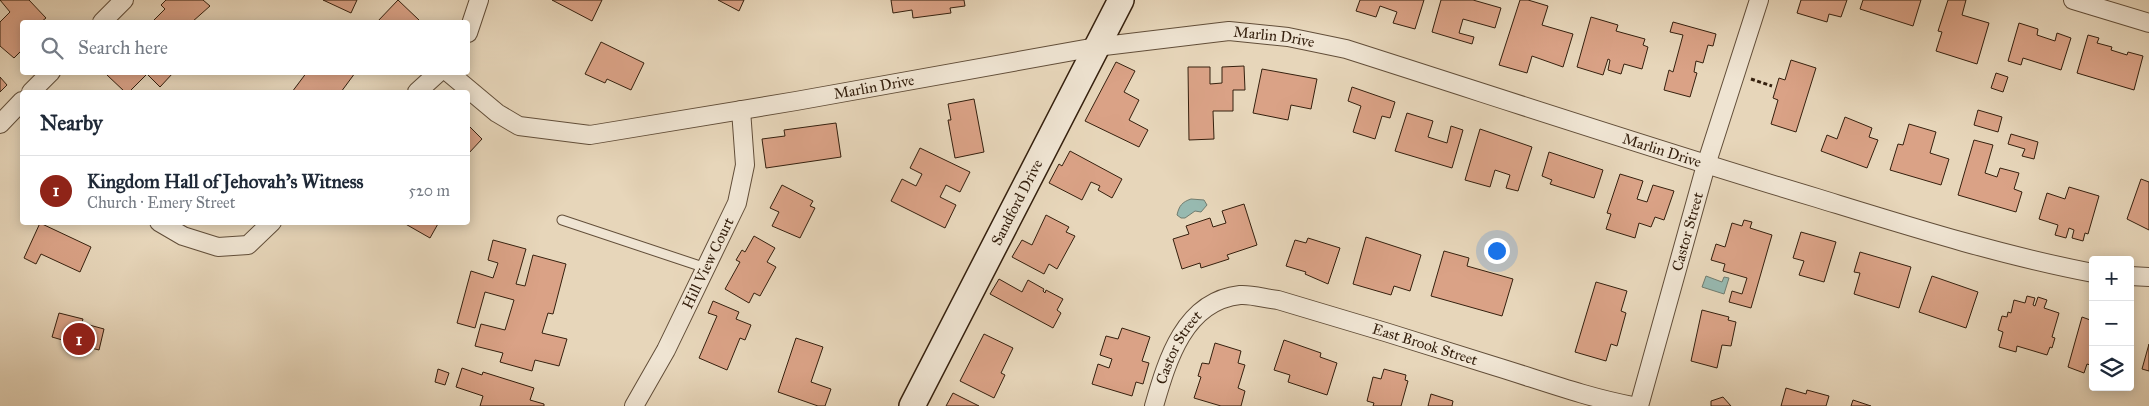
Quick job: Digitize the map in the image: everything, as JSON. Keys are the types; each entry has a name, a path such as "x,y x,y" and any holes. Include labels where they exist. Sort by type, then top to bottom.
{"street":[{"path":"104,20 124,0"},
{"path":"470,28 480,0"},
{"name":"Sandford Drive","path":"912,406 1121,0"},
{"name":"Castor Street","path":"1639,406 1706,165 1760,0"},
{"path":"2073,0 2149,23"},
{"name":"Marlin Drive","path":"470,90 497,113 519,126 590,135 1096,47 1228,31 1298,39 1346,49 1706,165 2032,262 2089,273"},
{"path":"33,90 48,75"},
{"path":"419,90 436,75"},
{"name":"Marlin Drive","path":"452,75 470,90"},
{"path":"0,124 20,103"},
{"name":"Hill View Court","path":"634,406 666,350 737,203 745,166 741,110"},
{"path":"164,225 184,236 218,247 248,244 269,225"},
{"path":"2134,276 2149,277"},
{"name":"East Brook Street","path":"1218,301 1240,295 1278,300 1405,338 1598,400 1633,406"},
{"name":"Castor Street","path":"1154,406 1166,362 1177,342 1202,309 1218,301"}],"lane":[{"path":"562,220 706,268"}],"water":[{"path":"1191,199 1204,200 1207,205 1201,212 1195,211 1185,218 1181,218 1177,215 1180,207"},
{"path":"1706,276 1722,282 1724,277 1729,278 1724,294 1702,287"}],"building":[{"path":"0,0 29,0 46,18 44,20 20,20 20,52 14,58 0,46 0,22 10,12"},
{"path":"166,0 203,0 210,6 194,20 154,20 165,9 161,5"},
{"path":"323,0 357,0 351,13"},
{"path":"398,0 419,20 379,20"},
{"path":"552,0 602,0 592,21"},
{"path":"718,0 744,0 739,11"},
{"path":"891,0 964,0 965,6 950,8 951,13 913,18 912,10 893,13"},
{"path":"1360,0 1424,0 1415,29 1393,23 1397,12 1380,6 1376,17 1356,11"},
{"path":"1441,0 1473,0 1501,8 1495,28 1463,19 1459,33 1474,37 1472,44 1432,32"},
{"path":"1520,0 1528,0 1548,6 1542,25 1573,34 1563,67 1532,56 1527,73 1499,65"},
{"path":"1801,0 1847,0 1841,17 1829,14 1827,22 1797,13"},
{"path":"1863,0 1921,0 1913,26 1860,9"},
{"path":"1948,0 1966,0 1962,15 1989,23 1977,64 1936,51 1942,32 1938,31"},
{"path":"1591,17 1618,25 1616,31 1645,39 1643,45 1648,47 1642,69 1624,64 1621,74 1608,70 1610,60 1608,59 1603,75 1577,67"},
{"path":"1673,22 1716,34 1713,46 1708,45 1703,63 1696,61 1694,72 1697,73 1690,97 1664,90 1669,70 1673,72 1683,35 1670,32"},
{"path":"2019,23 2038,29 2037,35 2055,41 2057,33 2071,38 2061,70 2023,58 2021,65 2008,61"},
{"path":"2088,35 2099,38 2097,43 2112,47 2111,50 2127,55 2128,52 2143,56 2134,90 2077,73"},
{"path":"601,42 644,63 631,90 607,79 605,83 585,74"},
{"path":"1791,60 1816,68 1796,132 1771,124 1778,100 1773,98 1779,78 1785,80"},
{"path":"1116,62 1135,71 1124,92 1139,100 1129,120 1148,130 1139,147 1085,121"},
{"path":"1244,66 1245,90 1233,90 1233,111 1213,111 1214,139 1189,140 1188,67 1210,67 1210,84 1222,83 1222,67"},
{"path":"1262,69 1317,79 1311,109 1291,105 1288,120 1253,113"},
{"path":"1996,73 2008,77 2003,92 1991,88"},
{"path":"107,75 146,75 131,90 123,90"},
{"path":"148,75 171,75 160,87"},
{"path":"305,75 354,75 342,90 294,90"},
{"path":"0,77 7,85 0,92"},
{"path":"1352,87 1395,102 1390,118 1382,116 1375,139 1353,132 1361,106 1348,101"},
{"path":"974,99 984,152 955,158 948,120 951,120 948,104"},
{"path":"1978,110 2002,117 1998,132 1974,125"},
{"path":"1407,113 1433,121 1428,137 1447,143 1451,126 1463,130 1452,168 1395,151"},
{"path":"1845,117 1872,128 1869,137 1878,140 1867,168 1821,151 1827,135 1837,139"},
{"path":"836,123 841,157 766,168 762,139 785,136 784,130"},
{"path":"1909,124 1936,132 1930,153 1949,159 1941,185 1890,170 1898,144 1903,145"},
{"path":"470,127 482,139 470,152"},
{"path":"1480,129 1532,147 1518,191 1506,188 1510,175 1495,170 1490,187 1465,180"},
{"path":"2011,134 2038,142 2034,159 2022,156 2025,149 2008,144"},
{"path":"1974,140 1993,145 1985,173 1997,177 2000,168 2019,173 2014,189 2022,192 2016,212 1958,195"},
{"path":"920,148 970,172 960,192 946,185 940,197 956,205 945,228 891,201 902,179 916,186 922,174 910,168"},
{"path":"1070,151 1122,179 1112,198 1098,190 1100,186 1091,182 1082,200 1049,183 1059,164 1062,166"},
{"path":"1549,152 1603,170 1594,198 1550,184 1552,180 1542,176"},
{"path":"1620,174 1643,181 1637,199 1647,202 1653,185 1674,191 1664,220 1655,217 1651,227 1639,223 1635,238 1606,229 1611,214 1607,213"},
{"path":"2141,179 2149,182 2149,230 2127,219"},
{"path":"782,185 813,201 810,206 815,208 800,238 772,226 779,212 770,208"},
{"path":"2069,187 2099,196 2088,234 2085,233 2083,241 2072,238 2074,230 2069,228 2066,238 2055,235 2058,225 2039,219 2047,193 2065,199"},
{"path":"1244,204 1257,245 1227,255 1229,259 1201,268 1200,263 1182,269 1173,239 1189,234 1186,226 1210,218 1213,227 1226,223 1222,211"},
{"path":"1046,215 1069,227 1066,232 1075,236 1057,269 1049,264 1044,274 1012,257 1022,240 1032,245"},
{"path":"1744,220 1752,222 1750,228 1772,235 1751,308 1729,302 1732,291 1742,294 1747,278 1723,271 1725,264 1711,260 1716,244 1725,247 1732,223 1742,226"},
{"path":"39,225 44,225 91,247 80,272 41,254 36,264 24,258"},
{"path":"407,225 437,225 430,238"},
{"path":"1801,232 1836,242 1824,282 1799,275 1804,261 1793,258"},
{"path":"754,236 775,248 767,262 776,267 760,296 754,293 749,303 725,289 740,262 736,260 742,250 745,252"},
{"path":"1366,237 1421,255 1410,291 1394,286 1391,295 1353,284"},
{"path":"1308,238 1340,248 1328,284 1305,274 1306,272 1286,266 1295,240 1306,243"},
{"path":"493,240 526,249 516,284 525,286 533,255 566,264 553,314 548,313 542,333 567,339 559,366 535,360 532,371 500,362 503,353 475,346 481,324 505,330 514,300 485,292 475,328 457,323 471,271 493,278 498,263 488,260"},
{"path":"1444,251 1469,258 1467,266 1513,279 1502,316 1431,296"},
{"path":"1860,252 1911,267 1899,308 1854,294 1860,273 1854,272"},
{"path":"1932,276 1978,292 1966,328 1919,312"},
{"path":"999,279 1022,292 1028,280 1044,289 1045,293 1046,290 1063,299 1057,310 1061,313 1053,328 990,294"},
{"path":"1596,282 1627,291 1621,311 1626,313 1617,346 1611,344 1606,361 1575,352"},
{"path":"2027,296 2035,298 2033,305 2035,306 2038,297 2047,300 2044,308 2059,313 2052,337 2055,338 2052,348 2050,347 2047,355 2017,346 2016,352 1999,347 2003,332 1998,330 2002,316 2007,317 2008,312 2011,313 2014,300 2025,303"},
{"path":"713,301 739,312 736,319 751,325 745,340 740,338 727,370 699,358 717,316 708,313"},
{"path":"1702,310 1729,317 1728,320 1736,322 1731,346 1722,345 1717,368 1691,361"},
{"path":"59,313 83,319 76,344 52,337"},
{"path":"2082,317 2089,320 2089,365 2087,364 2084,373 2068,367"},
{"path":"82,323 104,329 99,350 76,344"},
{"path":"1122,328 1150,337 1142,361 1149,363 1143,384 1136,382 1132,396 1092,384 1098,364 1109,368 1112,359 1100,355 1106,336 1118,339"},
{"path":"984,334 1013,348 1001,373 1005,375 994,398 960,381"},
{"path":"796,338 823,347 811,382 831,389 825,406 818,406 778,392"},
{"path":"1284,340 1321,353 1320,357 1337,363 1327,395 1288,382 1290,375 1274,370"},
{"path":"1215,343 1241,351 1238,363 1245,365 1238,388 1245,391 1241,406 1221,406 1194,398 1201,377 1198,376 1202,363 1209,364"},
{"path":"2149,344 2149,371 2142,369"},
{"path":"462,368 482,375 483,372 534,388 530,400 544,404 544,406 480,406 483,396 456,387"},
{"path":"438,369 449,373 445,385 435,382"},
{"path":"1384,369 1406,375 1405,380 1408,381 1401,406 1373,406 1374,403 1367,401 1373,377 1381,379"},
{"path":"1786,388 1806,394 1807,390 1829,396 1826,406 1781,406"},
{"path":"953,393 979,406 946,406"},
{"path":"1431,394 1453,401 1452,406 1428,406"},
{"path":"1723,397 1731,406 1711,406 1711,401"},
{"path":"1853,400 1871,406 1851,406"}],"place":[{"name":"Kingdom Hall of Jehovah’s Witness","path":"79,339"}]}
